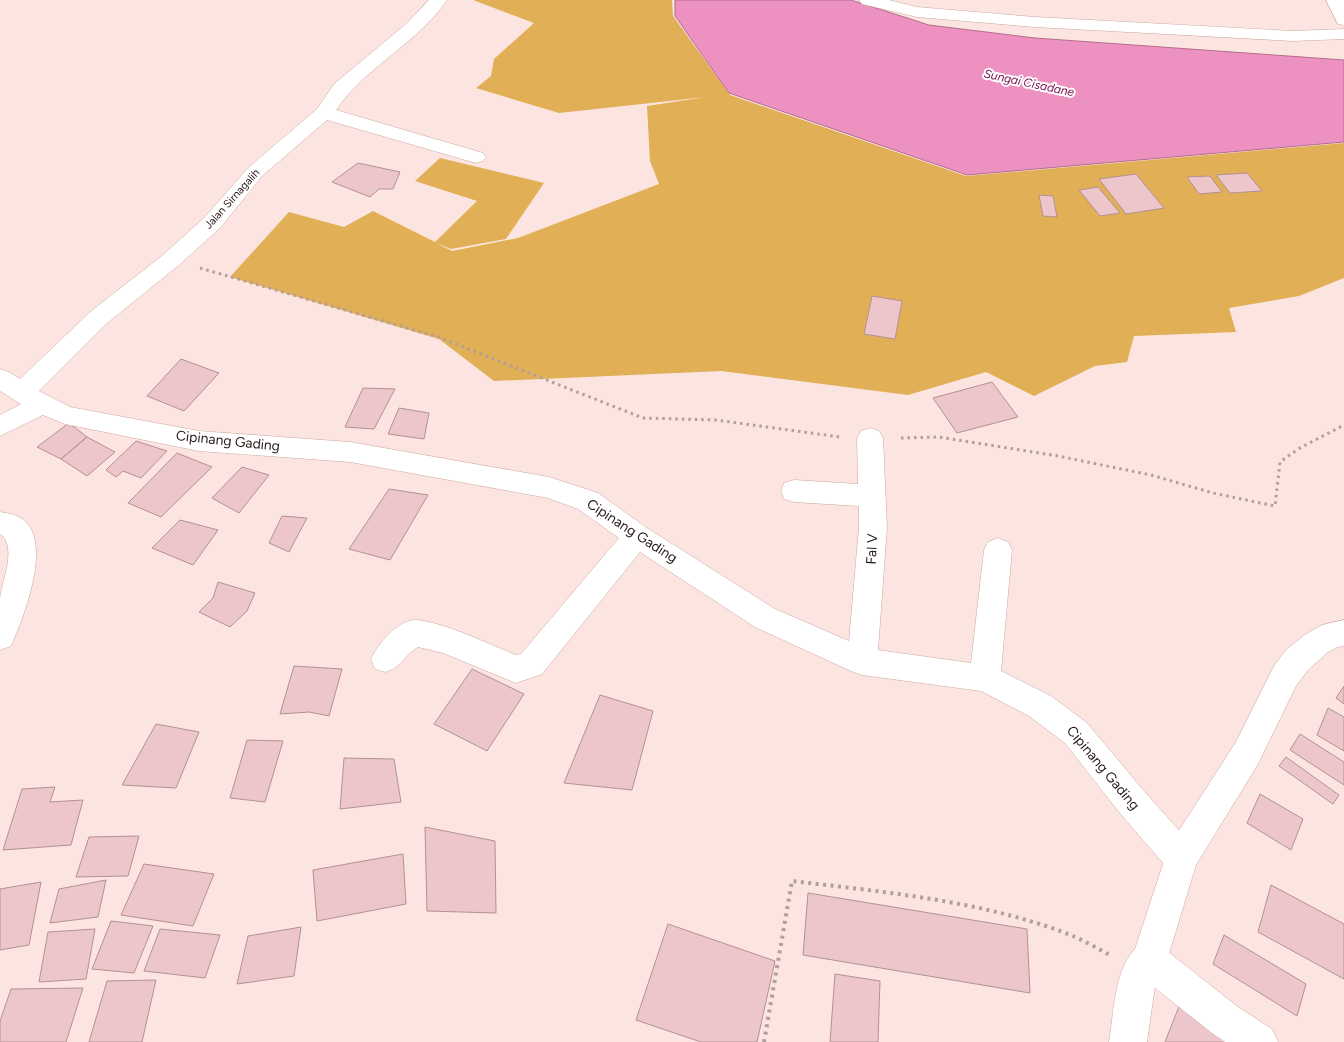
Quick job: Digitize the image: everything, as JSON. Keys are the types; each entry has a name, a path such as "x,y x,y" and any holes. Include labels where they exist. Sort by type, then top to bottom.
{"street":[{"name":"Jalan Sirnagalih","path":"0,426 21,392 98,318 171,260 212,223 255,172 324,113 341,88 412,28 438,0"},
{"path":"868,0 917,12 1035,22 1293,36 1344,34"},
{"path":"1335,0 1344,20"},
{"path":"324,113 476,157"},
{"name":"Cipinang Gading","path":"21,392 65,415 199,441 350,452 464,471 549,488 588,501 637,536 766,618 862,661 952,675 986,678 1040,706 1076,733 1180,858"},
{"name":"Fal V","path":"862,661 872,562 873,527 870,438"},
{"path":"794,490 871,496"},
{"path":"0,523 12,526 18,535 22,556 13,607 0,637"},
{"path":"386,660 401,641 415,633 446,642 516,669 531,664 637,536"},
{"path":"986,678 998,550"},
{"path":"1128,1042 1144,966 1174,884 1180,858 1247,753 1285,676 1298,660 1317,643 1334,634 1344,633"},
{"path":"1144,966 1259,1042"}],"path":[{"path":"171,260 438,337 643,418 716,420 829,436 870,438 939,437 1058,456 1151,475 1213,493 1275,506 1280,462 1344,425"},
{"path":"764,1042 792,881 895,893 1012,917 1073,936 1144,966"}],"shaded area":[{"path":"473,0 672,0 673,16 730,95 966,176 1344,143 1344,278 1299,296 1229,308 1236,332 1134,336 1127,362 1095,366 1034,396 986,372 908,395 721,371 494,381 439,339 230,277 289,212 344,227 373,211 435,242 477,201 415,181 440,158 544,183 506,239 451,249 436,243 452,251 518,238 659,184 650,161 647,106 706,97 559,113 476,88 491,76 494,59 534,23"}],"water":[{"name":"Sungai Cisadane","path":"675,0 851,0 929,25 1035,38 1344,60 1344,142 967,175 729,93 675,16"}],"building":[{"path":"358,163 400,172 393,189 379,189 370,197 332,182"},
{"path":"1247,173 1262,191 1230,193 1216,175"},
{"path":"1136,174 1164,208 1126,214 1099,179"},
{"path":"1210,176 1222,192 1199,194 1187,177"},
{"path":"1098,187 1120,213 1100,216 1079,190"},
{"path":"1039,195 1053,196 1057,217 1043,216"},
{"path":"872,296 902,301 895,339 864,334"},
{"path":"181,359 219,373 184,411 147,396"},
{"path":"992,382 1018,417 957,433 933,398"},
{"path":"363,388 395,389 374,429 345,427"},
{"path":"399,408 429,413 424,439 388,434"},
{"path":"69,423 87,437 61,459 37,447"},
{"path":"87,437 115,452 87,476 61,459"},
{"path":"136,441 167,451 141,478 123,471 116,477 106,470"},
{"path":"177,453 212,467 161,517 128,503"},
{"path":"242,467 269,475 239,513 212,498"},
{"path":"389,489 428,495 390,560 349,549"},
{"path":"282,516 307,518 289,552 269,543"},
{"path":"180,520 218,530 193,565 152,548"},
{"path":"218,582 255,593 247,611 230,627 199,612 213,598"},
{"path":"294,666 342,669 329,716 309,712 280,714"},
{"path":"472,669 524,694 487,751 434,724"},
{"path":"1344,686 1344,704 1336,698"},
{"path":"600,695 653,711 632,790 564,783"},
{"path":"1328,708 1344,717 1344,751 1317,735"},
{"path":"156,724 199,732 176,788 122,785"},
{"path":"1300,734 1344,762 1344,785 1290,750"},
{"path":"247,740 283,741 265,802 230,798"},
{"path":"1286,757 1339,795 1333,804 1279,766"},
{"path":"344,758 394,759 401,802 340,809"},
{"path":"55,787 50,802 83,800 71,845 3,850 22,789"},
{"path":"1260,794 1303,819 1291,850 1247,823"},
{"path":"425,827 495,841 496,913 427,911"},
{"path":"139,836 128,876 76,877 89,837"},
{"path":"403,854 406,904 317,921 313,870"},
{"path":"144,864 214,874 193,926 121,915"},
{"path":"106,880 98,917 50,923 59,889"},
{"path":"41,882 29,945 0,950 0,889"},
{"path":"1271,885 1344,924 1344,979 1258,932"},
{"path":"808,893 1027,929 1030,993 803,955"},
{"path":"111,921 153,926 134,973 92,969"},
{"path":"668,924 775,961 757,1042 701,1042 636,1020"},
{"path":"301,927 294,976 237,984 248,936"},
{"path":"95,929 86,979 39,982 48,932"},
{"path":"160,929 220,935 205,978 144,971"},
{"path":"1224,935 1306,984 1297,1016 1213,964"},
{"path":"835,974 880,981 878,1042 830,1042"},
{"path":"156,980 142,1042 89,1042 107,981"},
{"path":"83,988 66,1042 0,1042 0,1021 11,989"},
{"path":"1180,1004 1239,1042 1165,1042"}]}
